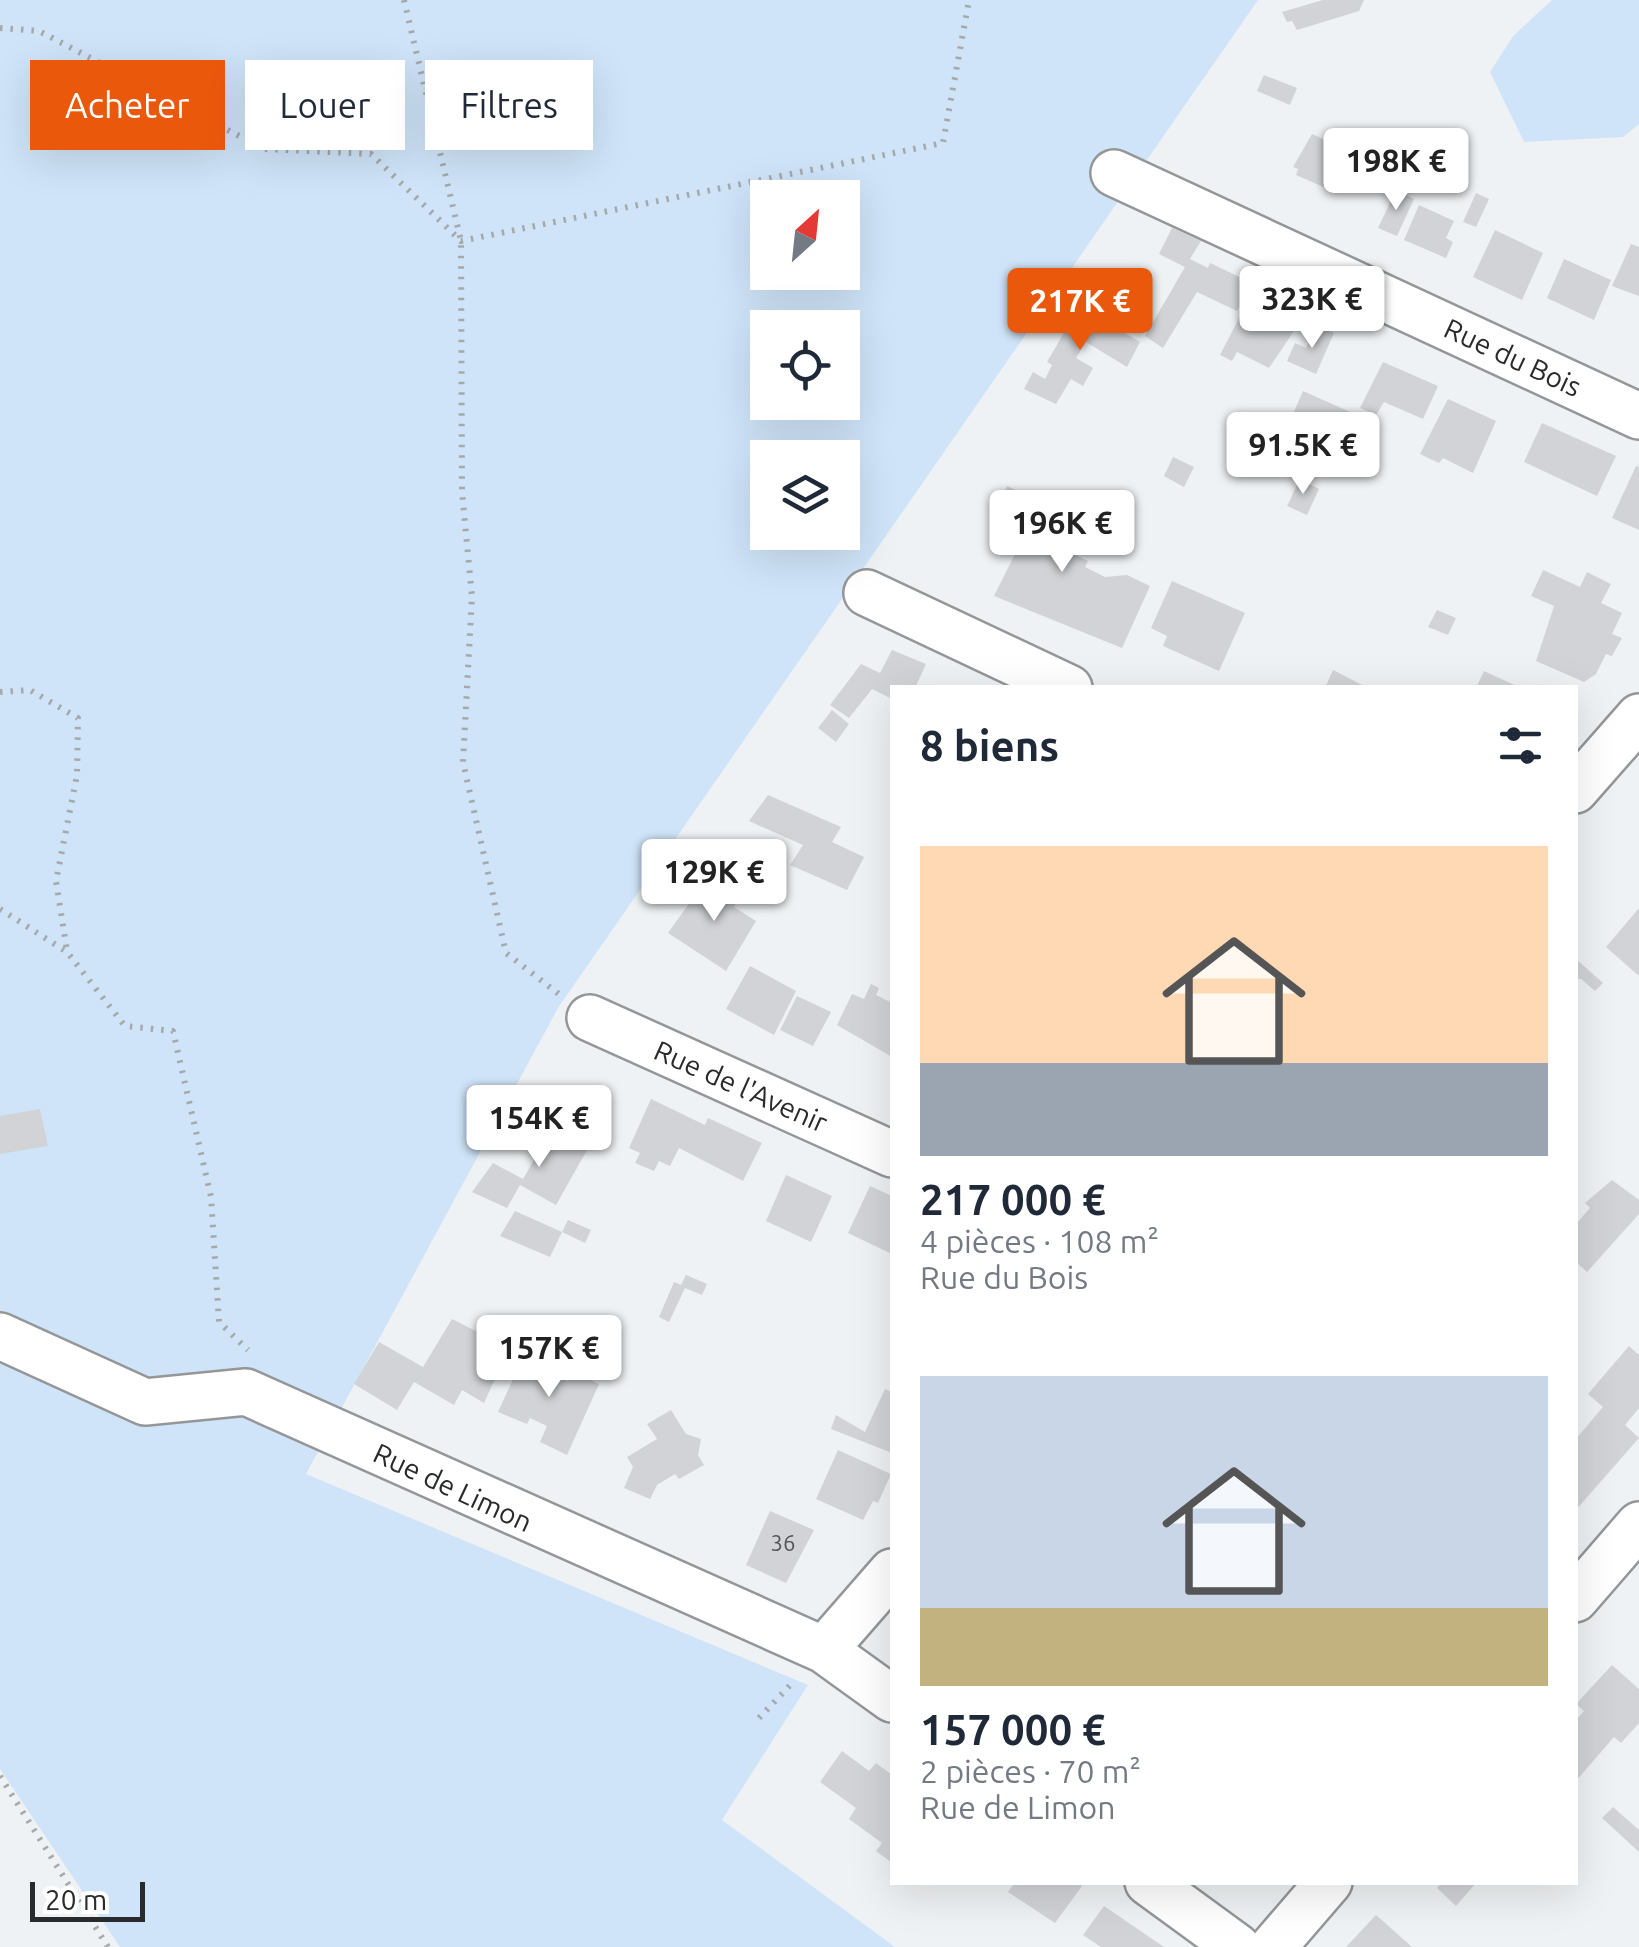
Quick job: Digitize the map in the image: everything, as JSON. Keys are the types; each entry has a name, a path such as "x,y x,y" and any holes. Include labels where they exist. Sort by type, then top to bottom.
{"street":[{"name":"Rue du Bois","path":"1114,174 1639,416"},
{"path":"868,593 1063,685"},
{"path":"1578,787 1639,717"},
{"name":"Rue de l'Avenir","path":"590,1018 890,1153"},
{"name":"Rue de Limon","path":"0,1336 145,1402 246,1392 824,1650 890,1699"},
{"path":"1578,1596 1639,1525"},
{"path":"824,1650 890,1574"},
{"path":"1152,1885 1238,1947"},
{"path":"1273,1947 1326,1885"}],"path":[{"path":"404,0 460,241 462,492 472,596 463,762 506,953 590,1018"},
{"path":"460,241 943,144 969,0"},
{"path":"0,28 38,31 264,149 370,154 460,241"},
{"path":"0,692 30,690 78,718 77,776 56,881 68,952"},
{"path":"0,909 68,952 124,1026 173,1031 211,1197 219,1322 258,1360 278,1406"},
{"path":"0,1776 108,1947"}],"shaded area":[{"path":"0,0 1258,0 558,1008 306,1474 808,1685 722,1820 895,1947 120,1947 0,1769"},
{"path":"1552,0 1639,0 1639,124 1623,137 1524,142 1490,72 1513,36"}],"building":[{"path":"1323,0 1364,0 1359,11 1297,30 1282,12"},
{"path":"1264,75 1297,88 1290,105 1257,91"},
{"path":"1312,134 1350,151 1335,186 1328,189 1296,175 1298,169 1293,167"},
{"path":"1396,190 1414,199 1397,236 1378,228"},
{"path":"1476,193 1489,199 1476,227 1463,222"},
{"path":"1419,205 1454,221 1446,238 1453,242 1446,258 1404,240"},
{"path":"1172,228 1201,241 1190,259 1208,268 1210,263 1252,283 1237,311 1197,292 1163,348 1145,336 1185,267 1159,254"},
{"path":"1495,230 1543,253 1522,300 1473,277"},
{"path":"1631,244 1639,247 1639,296 1612,286"},
{"path":"1564,259 1611,280 1594,320 1547,298"},
{"path":"1250,297 1300,322 1269,368 1237,352 1232,361 1220,355"},
{"path":"1076,304 1140,342 1127,367 1086,342 1076,358 1093,368 1083,386 1071,379 1056,404 1024,389 1033,372 1045,379 1052,365 1047,362 1065,331 1060,327"},
{"path":"1317,325 1334,333 1316,374 1287,361 1295,343 1306,348"},
{"path":"1383,362 1438,386 1423,419 1384,402 1376,415 1360,408"},
{"path":"1303,391 1357,415 1329,477 1299,463 1296,455 1301,445 1283,437"},
{"path":"1448,399 1496,421 1473,473 1443,458 1439,463 1420,454"},
{"path":"1542,423 1616,456 1597,496 1524,462"},
{"path":"1173,457 1194,467 1184,487 1164,476"},
{"path":"1636,466 1639,467 1639,530 1612,518"},
{"path":"1300,479 1319,489 1307,515 1287,506"},
{"path":"1007,486 1070,514 1057,546 1088,561 1085,567 1105,577 1127,575 1150,586 1122,648 994,596 1023,538 990,523"},
{"path":"1543,570 1580,587 1587,572 1611,584 1601,603 1622,613 1612,634 1622,638 1612,656 1606,654 1596,674 1584,682 1536,661 1554,606 1531,596"},
{"path":"1172,581 1245,613 1219,671 1163,646 1167,636 1151,628"},
{"path":"1437,610 1456,618 1448,635 1428,627"},
{"path":"892,650 926,664 916,685 890,685 890,698 872,689 849,718 830,705 861,664 880,673"},
{"path":"1333,670 1362,685 1326,685"},
{"path":"1484,671 1514,685 1477,685"},
{"path":"832,710 849,724 836,742 818,728"},
{"path":"768,795 841,827 832,842 864,857 847,890 790,865 803,845 749,821"},
{"path":"723,878 743,890 734,907 756,921 726,971 668,933 701,887 713,894"},
{"path":"1639,908 1639,976 1606,947"},
{"path":"1578,961 1603,983 1595,991 1580,978"},
{"path":"750,966 796,991 774,1035 726,1009"},
{"path":"871,984 879,988 876,995 890,1002 890,1056 837,1025 852,994 864,999"},
{"path":"797,996 831,1012 813,1046 780,1030"},
{"path":"651,1099 705,1125 708,1118 762,1143 743,1181 679,1148 670,1166 659,1161 654,1171 635,1163 640,1153 629,1148"},
{"path":"40,1109 48,1146 0,1154 0,1116"},
{"path":"555,1123 591,1143 556,1205 520,1185 507,1208 472,1192 493,1163 523,1179"},
{"path":"786,1175 832,1196 811,1242 766,1221"},
{"path":"1612,1180 1639,1200 1639,1214 1587,1272 1578,1264 1578,1222 1590,1208 1585,1203"},
{"path":"870,1186 890,1195 890,1253 848,1233"},
{"path":"515,1211 562,1232 550,1257 500,1236"},
{"path":"568,1220 591,1230 585,1243 562,1232"},
{"path":"686,1275 707,1284 702,1295 685,1288 669,1322 659,1317 674,1282 681,1285"},
{"path":"452,1319 509,1348 484,1403 462,1390 454,1405 414,1382 397,1410 354,1384 379,1342 423,1367"},
{"path":"1629,1346 1639,1355 1639,1408 1625,1425 1639,1438 1578,1508 1578,1436 1603,1407 1588,1394"},
{"path":"532,1349 552,1358 551,1373 568,1381 572,1371 599,1384 567,1455 540,1442 547,1426 530,1418 527,1424 498,1412 526,1351"},
{"path":"885,1389 890,1391 890,1452 831,1429 836,1415 865,1432"},
{"path":"671,1410 686,1434 701,1439 698,1455 704,1465 679,1479 675,1474 657,1485 650,1499 624,1488 633,1467 627,1457 657,1439 647,1424"},
{"path":"838,1450 890,1474 878,1503 873,1501 863,1520 816,1499"},
{"path":"770,1511 814,1530 786,1583 746,1565"},
{"path":"1612,1665 1639,1689 1639,1723 1621,1743 1614,1737 1578,1779 1578,1718 1584,1711 1578,1702"},
{"path":"842,1751 869,1771 876,1763 890,1774 890,1862 876,1851 882,1843 849,1819 856,1808 820,1782"},
{"path":"1613,1807 1639,1830 1639,1852 1602,1818"},
{"path":"1013,1885 1082,1886 1055,1923 1008,1892"},
{"path":"1440,1885 1474,1885 1456,1906 1437,1888"},
{"path":"1104,1906 1164,1947 1101,1947 1083,1935"},
{"path":"1376,1915 1412,1947 1346,1947"}]}
